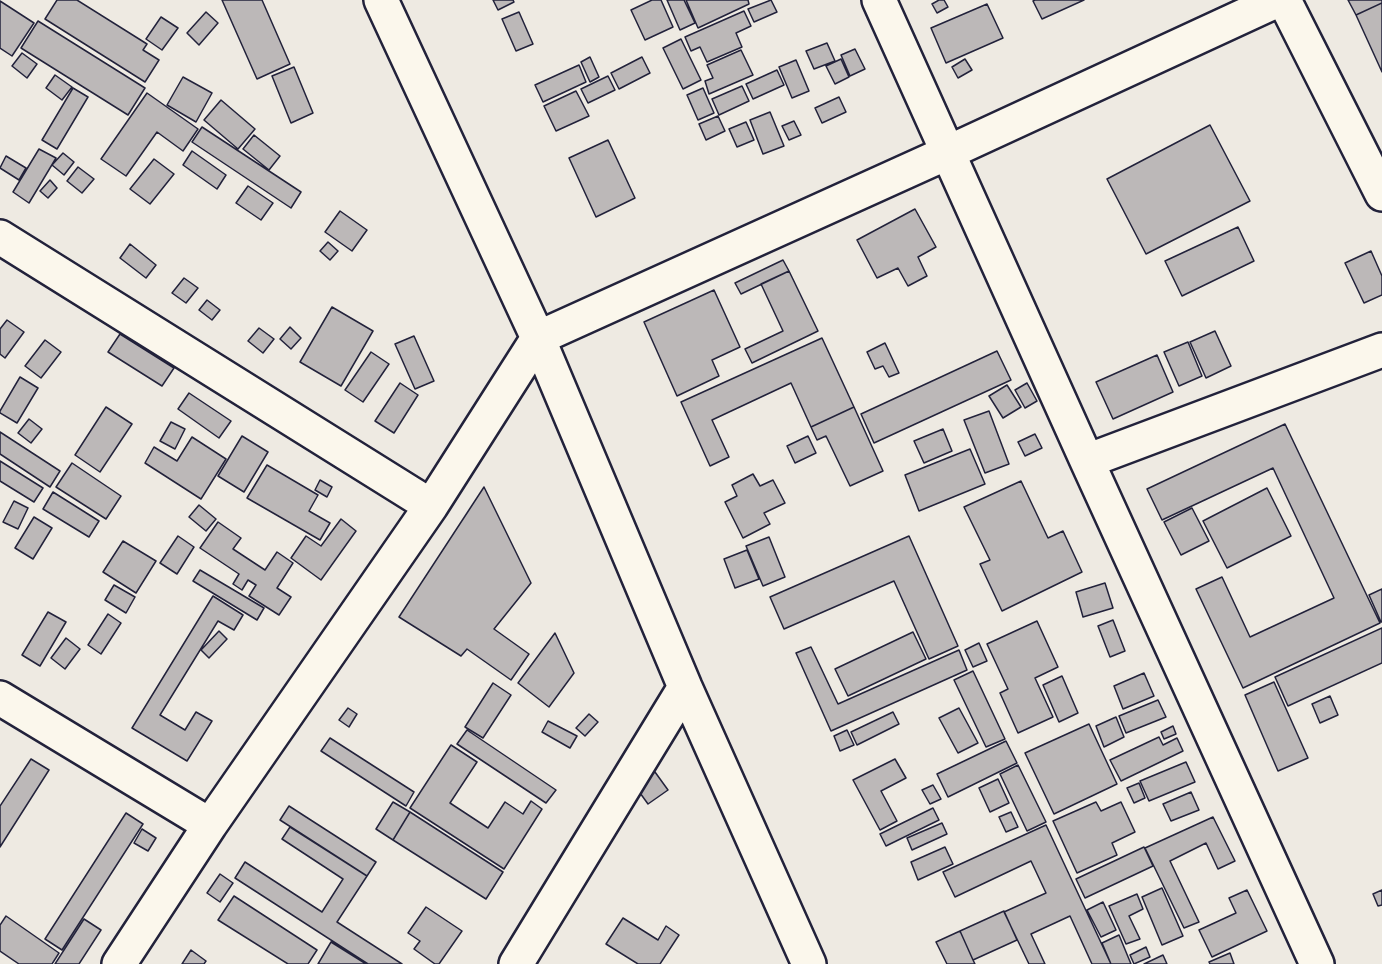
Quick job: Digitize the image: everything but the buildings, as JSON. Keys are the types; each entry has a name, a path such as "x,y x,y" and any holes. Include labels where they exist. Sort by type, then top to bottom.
{"street":[{"path":"879,0 1317,964"},
{"path":"119,964 210,825 431,506 538,338 1278,0"},
{"path":"1284,0 1382,194"},
{"path":"381,1 538,338 685,687 809,964"},
{"path":"0,237 431,506"},
{"path":"1087,461 1382,350"},
{"path":"516,964 685,687"},
{"path":"0,698 210,825"}]}
